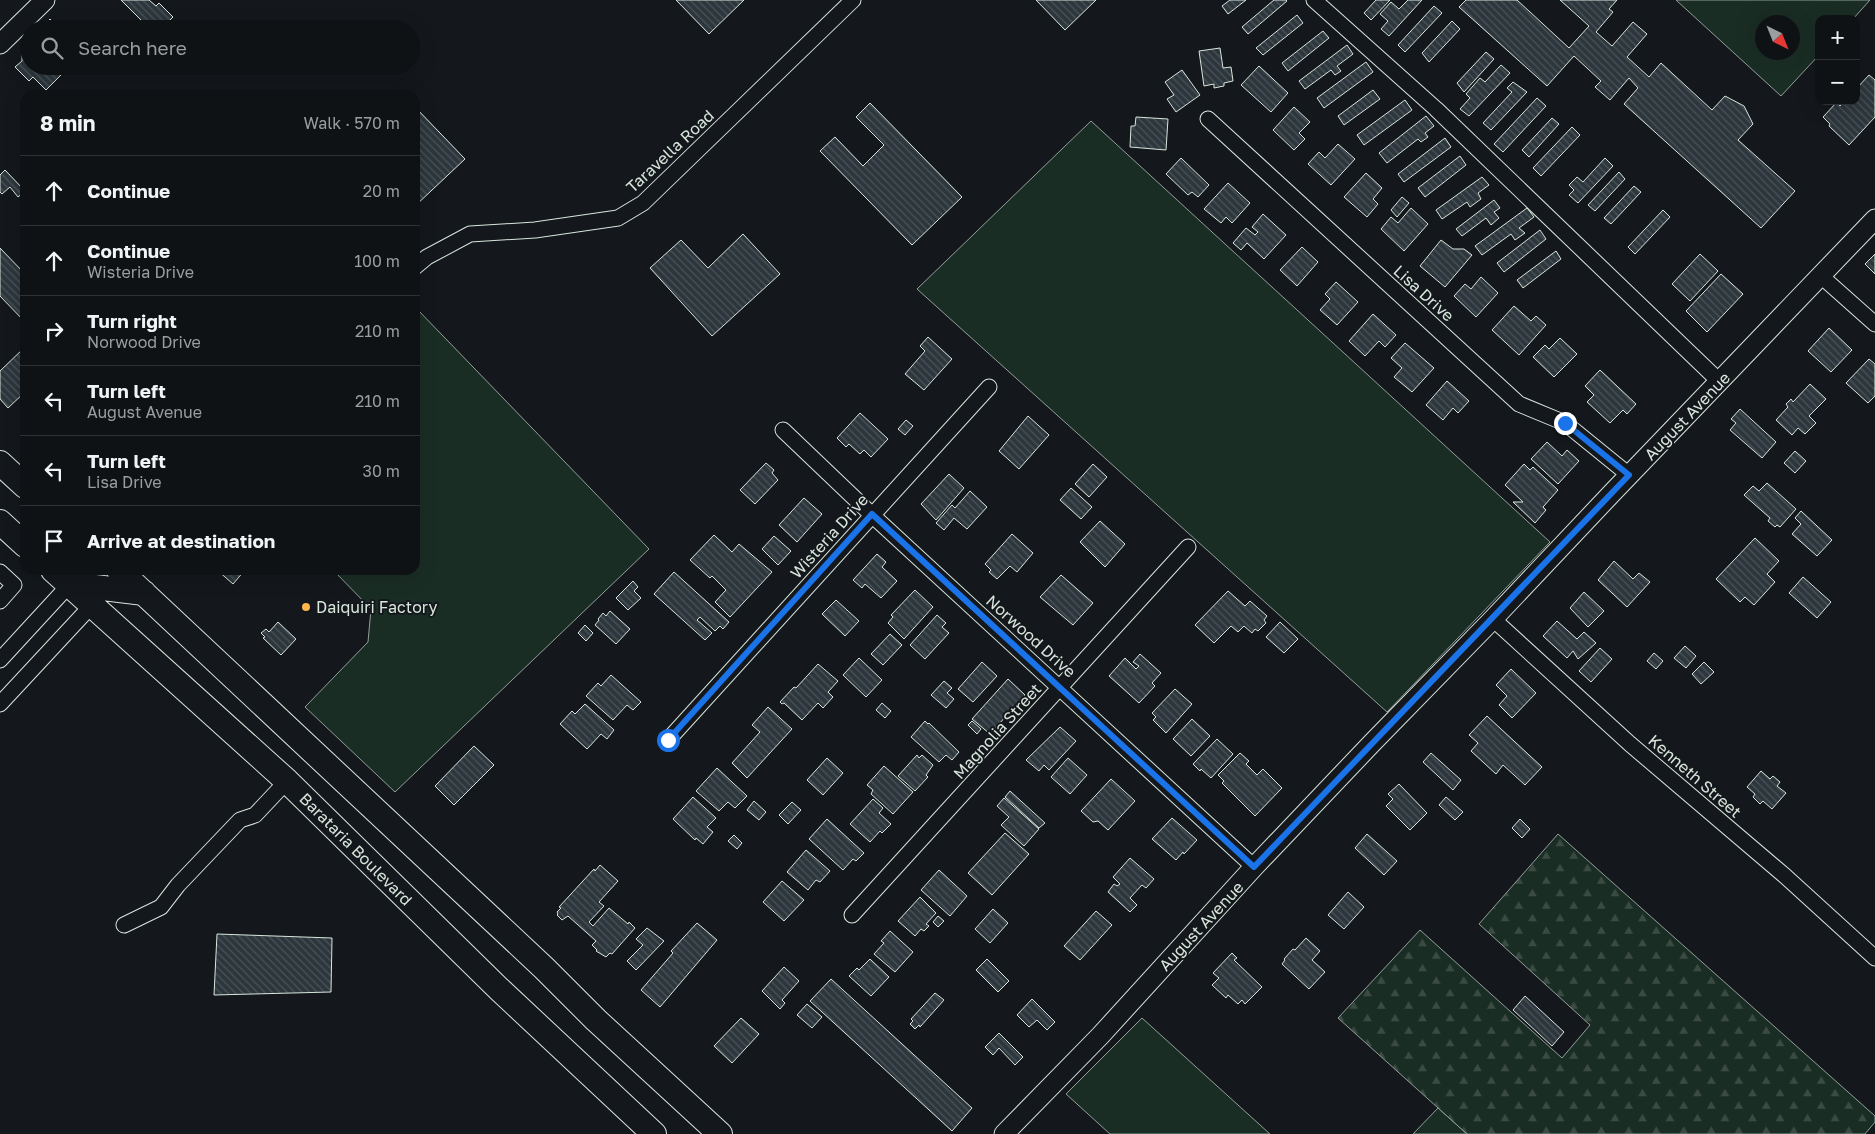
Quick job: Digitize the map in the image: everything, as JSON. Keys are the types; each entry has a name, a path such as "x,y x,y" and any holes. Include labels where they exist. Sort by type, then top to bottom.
{"main road":[{"path":"0,463 20,481"},
{"path":"0,522 20,540"},
{"path":"124,575 720,1134"},
{"path":"61,577 144,593"},
{"name":"Barataria Boulevard","path":"61,577 287,781 499,990 654,1134"}],"street":[{"path":"25,20 45,0"},
{"name":"Taravella Road","path":"420,263 427,257 470,234 535,230 618,218 643,203 853,0"},
{"path":"1314,0 1436,109 1720,382"},
{"path":"0,44 20,24"},
{"name":"Lisa Drive","path":"1208,119 1519,404 1565,423 1629,475"},
{"name":"August Avenue","path":"1004,1134 1100,1036 1254,867 1493,620 1629,475 1875,219"},
{"path":"1821,276 1875,324"},
{"name":"Wisteria Drive","path":"668,740 989,386"},
{"name":"Norwood Drive","path":"783,430 1254,867"},
{"name":"Magnolia Street","path":"852,915 1188,548"},
{"path":"0,572 14,586 0,600"},
{"path":"0,660 61,577"},
{"path":"0,704 93,604"},
{"name":"Kenneth Street","path":"1493,620 1630,744 1785,876 1875,958"},
{"path":"124,925 161,907 178,885 240,820 255,815 287,781"}],"green space":[{"path":"1676,0 1870,0 1857,15 1815,15 1815,59 1781,96"},
{"path":"1091,121 1550,542 1387,712 917,289"},
{"path":"420,312 649,549 395,792 305,707 368,642 371,609 338,575 420,575"},
{"path":"1558,834 1875,1116 1875,1122 1865,1134 1467,1134 1338,1018 1420,930 1562,1058 1590,1025 1479,924"},
{"path":"1142,1018 1270,1134 1110,1134 1066,1094"},
{"path":"1438,1108 1467,1134 1413,1134"}],"building":[{"path":"121,0 149,0 156,6 159,3 173,17 170,20 141,20"},
{"path":"676,0 744,0 709,34"},
{"path":"1036,0 1096,0 1065,30"},
{"path":"1230,0 1246,0 1228,14 1222,6"},
{"path":"1274,0 1287,1 1248,34 1242,27"},
{"path":"1376,0 1390,0 1371,20 1364,13"},
{"path":"1408,0 1422,0 1389,36 1381,29 1388,21 1380,14 1391,2 1399,9"},
{"path":"1466,0 1517,0 1569,48 1589,26 1560,0 1617,0 1609,9 1613,12 1596,32 1612,46 1633,22 1647,34 1627,57 1649,77 1661,63 1712,110 1725,96 1744,106 1753,124 1738,140 1795,191 1761,228 1624,104 1638,88 1629,78 1610,100 1595,87 1601,81 1574,56 1547,86 1459,7"},
{"path":"1434,6 1442,13 1405,52 1398,45"},
{"path":"1297,15 1303,23 1263,55 1256,48"},
{"path":"1452,21 1460,29 1429,62 1422,53"},
{"path":"1323,31 1329,38 1288,71 1282,63"},
{"path":"1347,45 1353,54 1337,66 1341,71 1335,75 1331,70 1305,89 1299,81"},
{"path":"1220,48 1223,68 1231,67 1233,81 1224,83 1224,86 1214,88 1214,84 1204,86 1199,51"},
{"path":"1486,52 1494,59 1464,92 1457,83"},
{"path":"1366,62 1373,72 1324,108 1317,98"},
{"path":"20,63 20,72 15,67"},
{"path":"1501,65 1510,73 1469,116 1460,109 1470,98 1466,94 1480,78 1485,82"},
{"path":"1259,66 1288,93 1271,112 1241,85"},
{"path":"1182,70 1200,95 1176,112 1167,99 1174,95 1165,82"},
{"path":"23,75 61,75 46,90 33,77 29,81"},
{"path":"1869,75 1875,80 1875,117 1849,145 1829,126 1830,124 1823,117 1834,105 1860,105 1860,85"},
{"path":"1513,82 1527,92 1491,130 1483,123 1512,92 1507,88"},
{"path":"1373,90 1380,99 1344,125 1338,116"},
{"path":"1537,98 1546,106 1503,152 1494,144"},
{"path":"1405,100 1412,110 1364,145 1357,135"},
{"path":"870,103 962,197 912,245 820,151 835,137 863,166 884,145 856,117"},
{"path":"1294,107 1310,122 1299,133 1305,139 1294,150 1273,130"},
{"path":"420,112 465,159 420,201"},
{"path":"1426,116 1434,126 1425,133 1428,137 1421,142 1418,139 1387,163 1379,153"},
{"path":"1136,117 1168,119 1166,150 1130,147 1131,126 1135,126"},
{"path":"1552,118 1559,124 1529,157 1522,150"},
{"path":"1572,127 1580,135 1541,176 1533,168"},
{"path":"1445,138 1451,147 1404,182 1398,174"},
{"path":"1338,144 1355,159 1331,185 1308,164 1319,152 1325,158"},
{"path":"1460,156 1466,165 1425,197 1418,188"},
{"path":"1181,158 1209,185 1198,197 1192,192 1188,195 1166,174"},
{"path":"1605,158 1613,166 1578,203 1569,195 1574,190 1569,185 1577,177 1583,182"},
{"path":"5,170 20,186 20,195 18,197 10,187 2,194 0,192 0,175"},
{"path":"1619,172 1625,179 1595,211 1588,205"},
{"path":"1366,173 1382,188 1373,199 1378,204 1367,217 1344,197"},
{"path":"1482,177 1489,185 1478,193 1481,199 1470,207 1467,202 1442,219 1436,210"},
{"path":"1228,183 1250,203 1232,223 1226,217 1221,223 1204,209"},
{"path":"1634,186 1641,192 1611,224 1604,218"},
{"path":"1402,197 1409,203 1397,217 1391,210"},
{"path":"1494,200 1500,208 1494,212 1499,218 1491,225 1486,218 1462,236 1456,229"},
{"path":"1411,208 1428,224 1404,251 1381,229 1391,217 1398,223"},
{"path":"1527,208 1534,217 1519,228 1525,233 1515,240 1511,234 1482,255 1475,246"},
{"path":"1663,210 1670,217 1635,254 1628,247"},
{"path":"1263,214 1286,235 1264,259 1247,243 1241,250 1233,243 1246,228 1255,235 1258,232 1252,227"},
{"path":"1540,230 1546,239 1504,272 1497,263"},
{"path":"743,234 780,274 712,336 650,268 681,240 708,268"},
{"path":"1441,240 1453,249 1464,249 1472,255 1445,287 1420,266"},
{"path":"1302,247 1318,262 1297,286 1280,270"},
{"path":"0,248 20,269 20,317 0,296"},
{"path":"1556,251 1561,259 1523,288 1517,280"},
{"path":"1700,254 1718,271 1690,301 1672,284"},
{"path":"1875,254 1875,274 1865,264"},
{"path":"1721,274 1743,294 1707,332 1686,311"},
{"path":"1481,277 1498,293 1476,317 1454,296 1465,284 1471,289"},
{"path":"1336,282 1358,302 1337,325 1320,310 1330,299 1325,294"},
{"path":"1514,306 1531,321 1536,316 1546,325 1519,355 1492,330"},
{"path":"1373,314 1396,335 1385,347 1379,341 1365,356 1349,341"},
{"path":"1829,328 1852,350 1831,372 1808,351"},
{"path":"928,337 952,359 924,390 905,374 925,351 920,346"},
{"path":"1560,338 1577,354 1554,377 1533,357 1545,345 1549,349"},
{"path":"1405,343 1434,368 1412,392 1394,377 1402,368 1391,358"},
{"path":"20,352 20,397 8,408 0,399 0,371"},
{"path":"1869,359 1875,364 1875,396 1868,403 1846,383"},
{"path":"1600,370 1636,404 1627,414 1623,410 1610,423 1587,402 1594,395 1585,386"},
{"path":"1447,381 1469,401 1458,413 1453,408 1443,420 1426,405"},
{"path":"1810,384 1826,399 1809,416 1816,423 1805,434 1798,428 1792,435 1776,420 1788,407 1786,404 1791,399 1793,402"},
{"path":"1740,409 1776,442 1762,458 1730,430 1736,423 1731,419"},
{"path":"860,413 888,439 871,457 864,450 860,454 849,444 846,447 837,438"},
{"path":"1028,416 1049,435 1019,469 999,451"},
{"path":"906,420 913,426 905,435 898,429"},
{"path":"1547,442 1562,456 1567,450 1579,461 1558,484 1531,459"},
{"path":"1795,451 1806,461 1795,473 1784,463"},
{"path":"766,463 774,470 772,473 778,480 755,504 740,490"},
{"path":"1093,464 1107,477 1089,497 1075,484"},
{"path":"1524,464 1530,470 1533,467 1558,490 1543,507 1546,510 1535,523 1513,502 1523,502 1505,485"},
{"path":"949,474 964,488 936,520 921,504"},
{"path":"1767,483 1796,509 1780,527 1777,525 1775,527 1768,521 1770,518 1744,495 1753,486 1759,491"},
{"path":"1071,488 1092,507 1081,519 1060,500"},
{"path":"970,491 987,507 967,529 954,518 944,530 936,523 952,505 955,508"},
{"path":"804,498 822,514 797,542 779,525"},
{"path":"1801,511 1832,540 1817,556 1792,534 1801,524 1795,518"},
{"path":"1100,521 1125,544 1105,567 1080,542"},
{"path":"1012,534 1033,553 1017,572 1010,566 997,579 989,572 991,570 985,564"},
{"path":"714,535 732,552 739,544 772,572 730,617 715,602 726,590 712,576 710,578 690,560"},
{"path":"774,536 791,551 778,565 762,549"},
{"path":"1755,538 1779,561 1767,574 1775,582 1754,605 1745,597 1740,602 1716,579"},
{"path":"877,554 886,562 882,567 897,581 881,598 865,584 862,588 853,580"},
{"path":"1614,561 1633,579 1639,573 1650,582 1627,607 1598,580"},
{"path":"674,572 729,622 723,629 720,626 715,631 700,617 697,620 712,633 705,640 654,594"},
{"path":"223,575 241,575 233,584"},
{"path":"1061,575 1093,603 1073,625 1040,597"},
{"path":"1803,577 1831,602 1817,618 1789,593"},
{"path":"633,581 638,587 634,591 641,598 628,610 616,598"},
{"path":"915,590 933,607 904,639 888,623 893,617 891,615"},
{"path":"1228,591 1245,606 1250,601 1267,616 1264,620 1266,623 1258,631 1255,629 1252,633 1244,626 1238,632 1231,626 1214,643 1195,625"},
{"path":"1584,592 1604,611 1588,627 1570,608"},
{"path":"836,600 859,621 845,636 822,614"},
{"path":"610,611 630,629 616,644 595,625 603,613 606,616"},
{"path":"937,615 946,623 942,627 949,633 925,659 910,645"},
{"path":"1557,621 1577,639 1584,632 1596,643 1578,659 1573,651 1567,658 1543,636"},
{"path":"278,622 296,639 281,655 263,638 265,637 261,633 266,629 269,632"},
{"path":"1280,622 1298,639 1284,653 1266,637"},
{"path":"585,625 593,633 586,641 578,633"},
{"path":"890,634 902,645 883,665 871,654"},
{"path":"1685,646 1696,656 1686,668 1674,658"},
{"path":"1600,648 1612,659 1591,682 1579,671"},
{"path":"1654,653 1663,661 1656,669 1647,661"},
{"path":"1140,654 1161,673 1152,683 1155,686 1139,703 1109,676 1125,658 1136,669 1139,666 1133,662"},
{"path":"859,658 882,680 866,697 843,675"},
{"path":"982,662 997,676 973,702 958,689"},
{"path":"1704,662 1714,672 1701,684 1692,674"},
{"path":"818,664 838,681 828,692 833,697 823,708 818,703 802,720 784,703 780,702"},
{"path":"1511,669 1536,693 1512,718 1499,705 1507,696 1496,685"},
{"path":"611,675 641,702 633,710 627,705 613,720 586,696 598,683 601,686"},
{"path":"1008,679 1025,695 990,734 972,719"},
{"path":"944,681 952,688 947,693 954,699 946,708 931,695"},
{"path":"1175,689 1192,704 1166,733 1153,720 1156,717 1152,713"},
{"path":"882,703 891,711 885,718 876,710"},
{"path":"585,704 614,730 607,739 601,734 587,749 560,724 572,711 575,714"},
{"path":"768,707 792,729 747,778 732,763 760,732 752,725"},
{"path":"1487,716 1542,767 1525,785 1503,765 1496,774 1471,751 1478,743 1469,735"},
{"path":"1192,719 1210,736 1191,756 1173,739"},
{"path":"925,721 959,752 952,760 946,755 939,762 911,737"},
{"path":"972,721 981,729 977,734 968,725"},
{"path":"1060,727 1076,741 1049,770 1044,765 1039,771 1026,760"},
{"path":"1217,739 1233,754 1211,778 1193,764"},
{"path":"474,746 494,765 454,805 435,786"},
{"path":"1240,753 1249,761 1246,764 1257,775 1263,769 1282,788 1255,816 1222,783 1224,781 1218,775"},
{"path":"1431,753 1461,780 1453,790 1423,762"},
{"path":"917,755 919,758 922,755 933,765 926,775 928,777 915,791 898,776"},
{"path":"827,758 843,773 823,795 807,780"},
{"path":"1068,758 1087,775 1070,794 1051,777"},
{"path":"884,766 913,792 893,814 871,794 873,790 867,785"},
{"path":"717,768 747,796 735,808 728,802 719,811 696,791"},
{"path":"1761,771 1770,779 1773,776 1780,782 1777,786 1786,793 1772,809 1763,801 1760,804 1753,797 1755,794 1747,787"},
{"path":"1111,779 1135,801 1108,830 1098,821 1093,822 1081,811"},
{"path":"1399,784 1427,813 1410,830 1386,806 1393,799 1388,794"},
{"path":"1010,791 1045,823 1039,828 1005,797"},
{"path":"693,797 716,818 707,827 713,832 703,844 696,838 695,840 673,819"},
{"path":"1446,797 1463,812 1455,820 1439,805"},
{"path":"1004,798 1039,829 1024,846 1001,825 1009,817 997,806"},
{"path":"873,799 883,808 879,813 891,824 882,833 880,831 870,842 850,824"},
{"path":"754,801 766,812 759,820 747,810"},
{"path":"792,802 801,810 788,824 779,815"},
{"path":"1172,818 1197,840 1176,860 1152,839"},
{"path":"827,819 864,853 856,861 853,859 843,870 809,839"},
{"path":"1520,819 1530,829 1522,838 1512,828"},
{"path":"1005,833 1029,854 992,895 968,873"},
{"path":"1367,834 1397,861 1384,875 1355,848"},
{"path":"734,835 742,843 737,849 728,841"},
{"path":"806,850 830,871 820,882 816,880 808,890 787,872"},
{"path":"1130,858 1154,879 1146,888 1142,885 1130,898 1137,905 1130,912 1108,892 1114,884 1117,886 1120,884 1113,877"},
{"path":"600,865 618,881 599,902 604,906 589,922 593,926 609,908 635,928 612,954 610,953 606,957 596,951 592,945 596,941 568,916 562,920 557,915 561,908 559,907"},
{"path":"939,870 967,896 950,916 921,890"},
{"path":"782,881 804,900 784,921 763,902"},
{"path":"1348,892 1364,907 1344,929 1328,915"},
{"path":"920,897 936,913 926,924 929,926 924,931 921,929 915,936 898,921"},
{"path":"993,909 1008,923 990,943 975,929"},
{"path":"1096,911 1112,925 1080,960 1064,946"},
{"path":"938,916 944,921 938,927 933,922"},
{"path":"697,923 717,940 660,1007 641,990 673,953 671,951"},
{"path":"647,928 664,941 636,970 627,961 643,945 636,939"},
{"path":"890,931 913,952 895,972 874,954 884,943 881,941"},
{"path":"217,934 332,938 331,992 214,995"},
{"path":"1306,938 1320,951 1312,960 1325,972 1309,989 1282,964 1293,949 1295,950"},
{"path":"1232,953 1237,958 1234,960 1262,987 1245,1004 1242,1000 1238,1004 1228,995 1226,998 1212,985 1219,978 1213,973"},
{"path":"870,959 889,977 871,996 849,976 857,968 859,970"},
{"path":"987,959 1009,981 998,992 976,970"},
{"path":"784,967 799,981 782,1000 785,1003 780,1009 762,991"},
{"path":"831,979 972,1108 952,1131 810,1001"},
{"path":"935,993 944,1000 920,1027 919,1025 915,1029 910,1024 913,1021 911,1019"},
{"path":"1525,996 1564,1032 1552,1046 1513,1010"},
{"path":"1032,999 1055,1022 1047,1030 1037,1020 1029,1027 1017,1015"},
{"path":"807,1004 822,1017 812,1028 797,1015"},
{"path":"741,1018 759,1034 732,1063 714,1046"},
{"path":"999,1033 1023,1057 1015,1065 999,1048 993,1055 985,1047"}],"place":[{"name":"Daiquiri Factory","path":"306,607"}],"route":[{"path":"668,740 872,514 1254,867 1493,620 1629,475 1565,423"}]}
